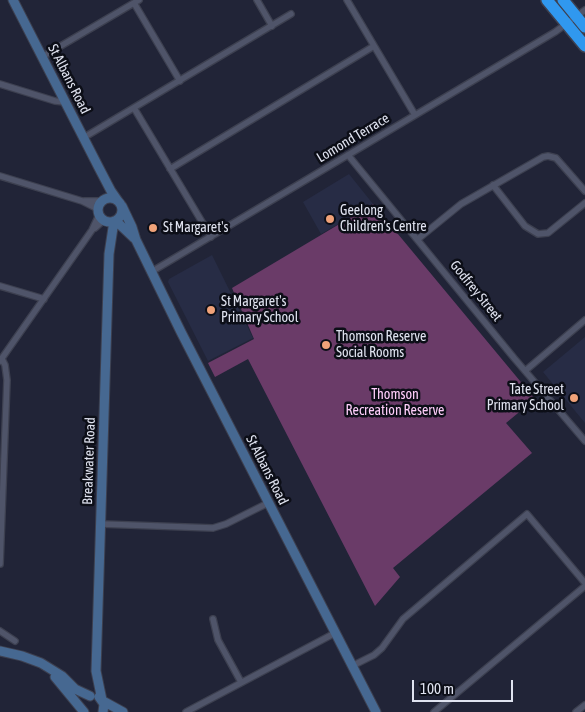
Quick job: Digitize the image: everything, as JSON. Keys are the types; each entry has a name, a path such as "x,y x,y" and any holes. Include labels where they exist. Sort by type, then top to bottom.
{"highway":[{"path":"547,0 585,46"},
{"path":"563,0 581,13 585,27"}],"street":[{"name":"St Albans Road","path":"13,0 101,171 120,203 151,272 376,712"},
{"path":"257,0 272,26"},
{"path":"347,0 415,116"},
{"path":"42,57 137,2 180,81"},
{"name":"Lomond Terrace","path":"151,272 415,116 567,24 581,13"},
{"path":"84,138 291,14"},
{"path":"170,169 374,46"},
{"path":"0,84 55,101 65,102"},
{"path":"134,108 211,237"},
{"name":"Godfrey Street","path":"348,155 525,372 585,441"},
{"path":"418,239 451,211 539,159 548,156 556,158 585,191"},
{"name":"St Albans Road","path":"101,171 105,214 136,240"},
{"path":"0,176 82,201 105,214 122,213 120,203 109,198 105,214 1,360 5,365 7,380 0,564"},
{"path":"493,186 525,226 538,234 544,234 552,230 585,203"},
{"name":"Breakwater Road","path":"84,712 84,703 90,696 96,671 110,252 105,214"},
{"path":"0,286 44,299"},
{"path":"525,372 585,320"},
{"path":"101,524 213,528 226,524 268,503"},
{"path":"352,666 374,655 382,648 403,619 527,514 585,585 434,712"},
{"path":"213,619 218,640 241,682"},
{"path":"0,631 15,641"},
{"path":"186,712 335,633"},
{"path":"0,650 37,661 51,668 75,689 90,696 95,696 123,712"},
{"path":"18,655 37,665 59,681 84,712"},
{"name":"Breakwater Road","path":"96,671 104,707 102,712"},
{"path":"576,712 585,705"}],"shaded area":[{"name":"Geelong Children's Centre","path":"349,174 373,204 321,234 303,202"},
{"name":"St Margaret's Primary School","path":"212,255 253,338 208,361 168,282 169,279"},
{"name":"Tate Street Primary School","path":"585,337 585,423 543,372"}],"green space":[{"name":"Thomson Recreation Reserve","path":"373,204 535,399 506,423 532,453 393,568 400,577 375,606 248,359 215,377 208,363 254,339 232,288"}],"place":[{"name":"Geelong Children's Centre","path":"330,219"},
{"name":"St Margaret's","path":"153,228"},
{"name":"St Margaret's Primary School","path":"211,310"},
{"name":"Thomson Reserve Social Rooms","path":"326,345"},
{"name":"Tate Street Primary School","path":"574,398"}]}
